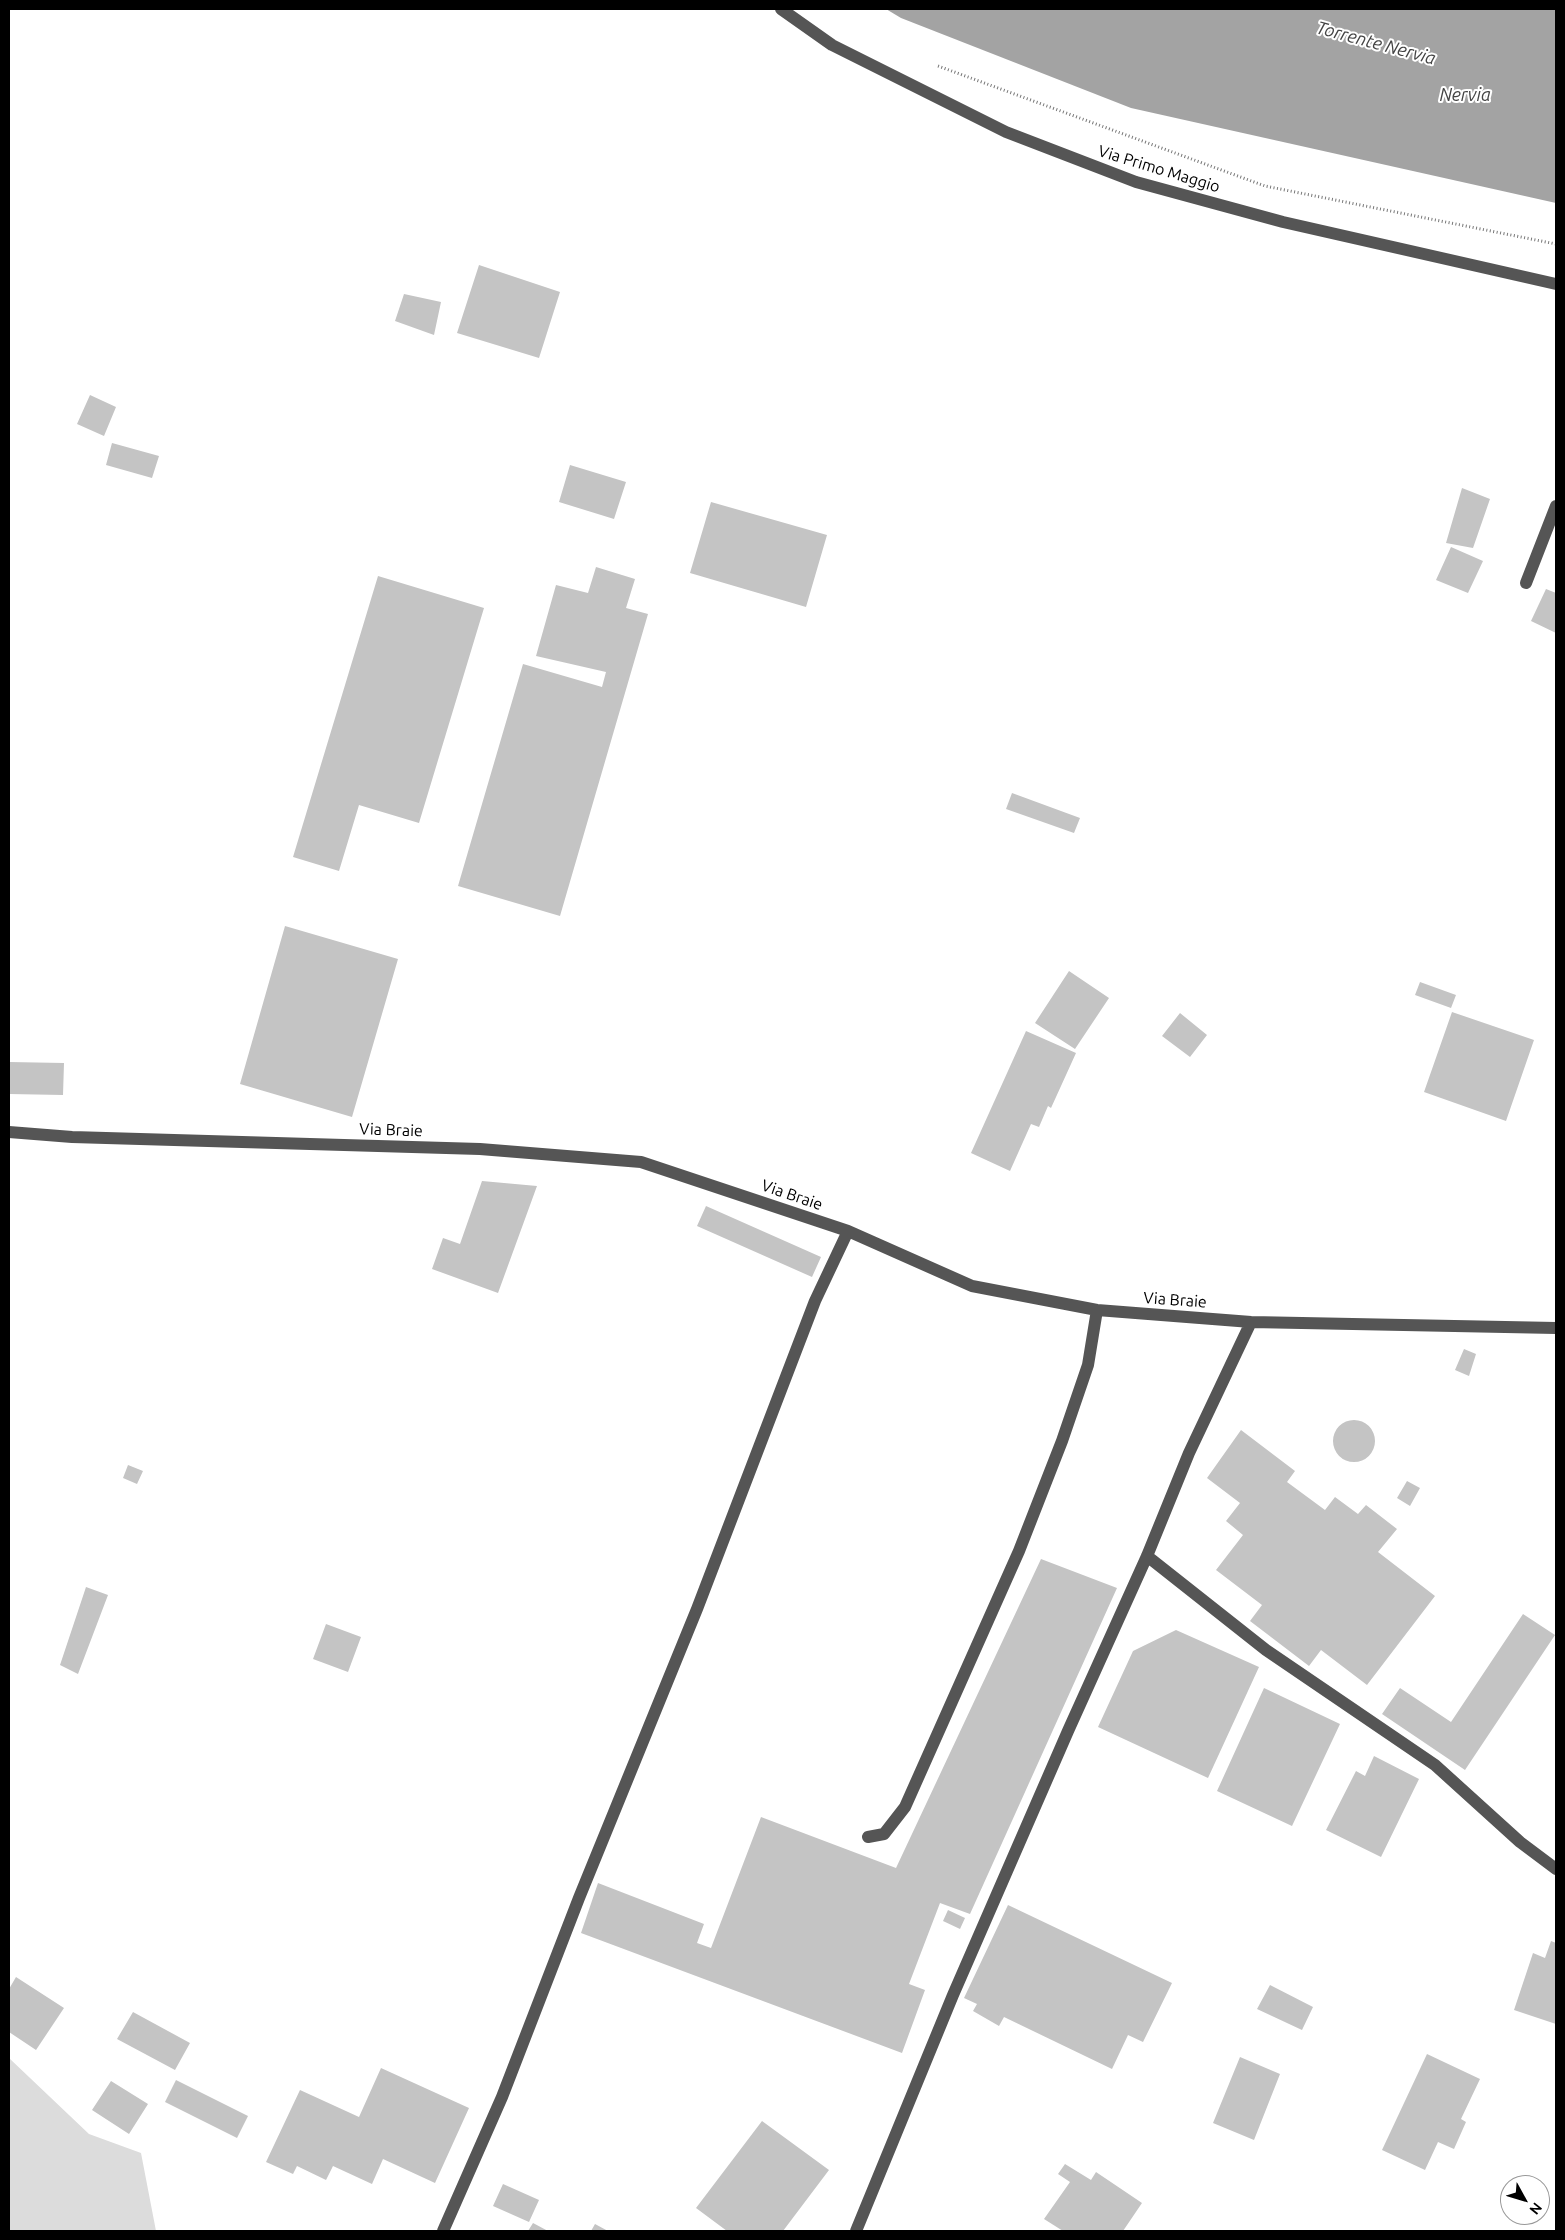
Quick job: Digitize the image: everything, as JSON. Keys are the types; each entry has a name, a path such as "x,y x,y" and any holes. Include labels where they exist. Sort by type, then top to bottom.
{"street":[{"name":"Via Primo Maggio","path":"781,9 832,45 1006,132 1136,182 1284,222 1556,284"},
{"path":"1526,583 1556,506"},
{"name":"Via Braie","path":"9,1132 72,1136 480,1149 642,1162 848,1232 972,1286 1097,1310 1251,1322 1556,1328"},
{"path":"443,2231 502,2097 579,1898 697,1609 815,1301 848,1232"},
{"path":"868,1837 884,1834 905,1807 1019,1551 1062,1441 1088,1365 1097,1310"},
{"path":"856,2231 957,1986 1068,1731 1147,1556 1189,1453 1251,1322"},
{"path":"1147,1556 1266,1650 1435,1765 1520,1842 1556,1869"}],"path":[{"path":"936,66 1265,186 1556,244"}],"shaded area":[{"path":"9,2058 89,2134 141,2153 156,2231 9,2231"}],"water":[{"name":"Nervia","path":"886,9 1556,9 1556,203 1131,108 901,18"}],"building":[{"path":"479,265 560,292 539,358 457,333"},
{"path":"404,294 441,302 434,335 395,321"},
{"path":"90,395 116,407 104,436 77,424"},
{"path":"112,443 159,456 152,478 106,465"},
{"path":"570,465 626,482 614,519 559,502"},
{"path":"1462,488 1490,499 1473,548 1446,543"},
{"path":"711,502 827,535 806,607 690,573"},
{"path":"1451,547 1483,561 1468,593 1436,580"},
{"path":"596,567 635,579 626,608 648,614 560,916 458,886 523,664 602,687 606,672 536,656 556,585 588,593"},
{"path":"378,576 484,608 419,823 359,805 339,871 293,857"},
{"path":"1546,589 1556,593 1556,633 1531,621"},
{"path":"1012,793 1080,818 1074,833 1006,809"},
{"path":"285,926 398,959 352,1117 240,1084"},
{"path":"1069,971 1109,998 1075,1049 1035,1023"},
{"path":"1420,982 1456,995 1451,1008 1415,995"},
{"path":"1452,1012 1534,1040 1506,1121 1424,1092"},
{"path":"1180,1013 1207,1035 1190,1057 1162,1036"},
{"path":"1026,1031 1076,1053 1051,1108 1048,1106 1039,1127 1031,1124 1010,1171 971,1153"},
{"path":"9,1062 64,1063 63,1095 9,1094"},
{"path":"482,1181 537,1186 498,1293 432,1269 443,1238 460,1244"},
{"path":"706,1206 821,1257 812,1277 697,1226"},
{"path":"1464,1349 1476,1354 1469,1376 1455,1370"},
{"path":"1358,1420 1366,1423 1372,1429 1375,1441 1372,1453 1366,1459 1350,1462 1342,1459 1336,1453 1333,1437 1336,1429 1342,1423"},
{"path":"1241,1430 1295,1471 1287,1482 1325,1510 1335,1497 1358,1514 1366,1505 1397,1529 1378,1552 1435,1596 1367,1685 1321,1650 1309,1666 1250,1621 1262,1605 1216,1570 1243,1535 1226,1521 1240,1503 1207,1478"},
{"path":"128,1465 143,1471 137,1484 123,1478"},
{"path":"1407,1481 1420,1488 1410,1506 1397,1498"},
{"path":"1041,1559 1117,1588 970,1914 940,1903 909,1984 925,1990 902,2053 581,1933 598,1883 704,1924 697,1943 711,1948 761,1817 896,1868"},
{"path":"86,1587 108,1595 78,1674 60,1665"},
{"path":"1523,1614 1555,1635 1465,1770 1382,1714 1400,1688 1451,1722"},
{"path":"326,1624 361,1637 348,1672 313,1659"},
{"path":"1176,1630 1259,1667 1208,1778 1098,1727 1133,1651"},
{"path":"1264,1688 1340,1724 1292,1826 1217,1791"},
{"path":"1374,1756 1419,1779 1381,1857 1326,1830 1356,1771 1365,1776"},
{"path":"1008,1905 1172,1983 1143,2042 1128,2035 1112,2069 1004,2017 999,2026 973,2011 977,2004 964,1998"},
{"path":"948,1910 965,1918 960,1929 943,1921"},
{"path":"1551,1941 1556,1943 1556,2024 1514,2010 1533,1953 1545,1958"},
{"path":"16,1977 64,2008 36,2050 9,2032 9,1989"},
{"path":"1270,1985 1313,2007 1302,2030 1257,2009"},
{"path":"133,2012 190,2043 175,2070 117,2039"},
{"path":"1427,2054 1480,2079 1461,2119 1466,2122 1454,2149 1438,2142 1425,2170 1382,2150"},
{"path":"1240,2057 1280,2074 1254,2140 1213,2123"},
{"path":"381,2068 469,2108 435,2183 383,2159 372,2184 333,2166 326,2180 297,2166 293,2174 266,2162 300,2090 359,2117"},
{"path":"176,2080 248,2116 237,2138 165,2102"},
{"path":"111,2081 148,2104 129,2134 92,2110"},
{"path":"762,2121 829,2170 783,2231 727,2231 696,2208"},
{"path":"1065,2164 1091,2180 1096,2172 1142,2203 1123,2231 1063,2231 1044,2219 1070,2182 1058,2174"},
{"path":"503,2184 539,2200 529,2222 493,2206"},
{"path":"533,2223 548,2231 528,2231"},
{"path":"595,2224 608,2231 591,2231"}],"water label":[{"name":"Torrente Nervia","path":"1376,43"}]}
